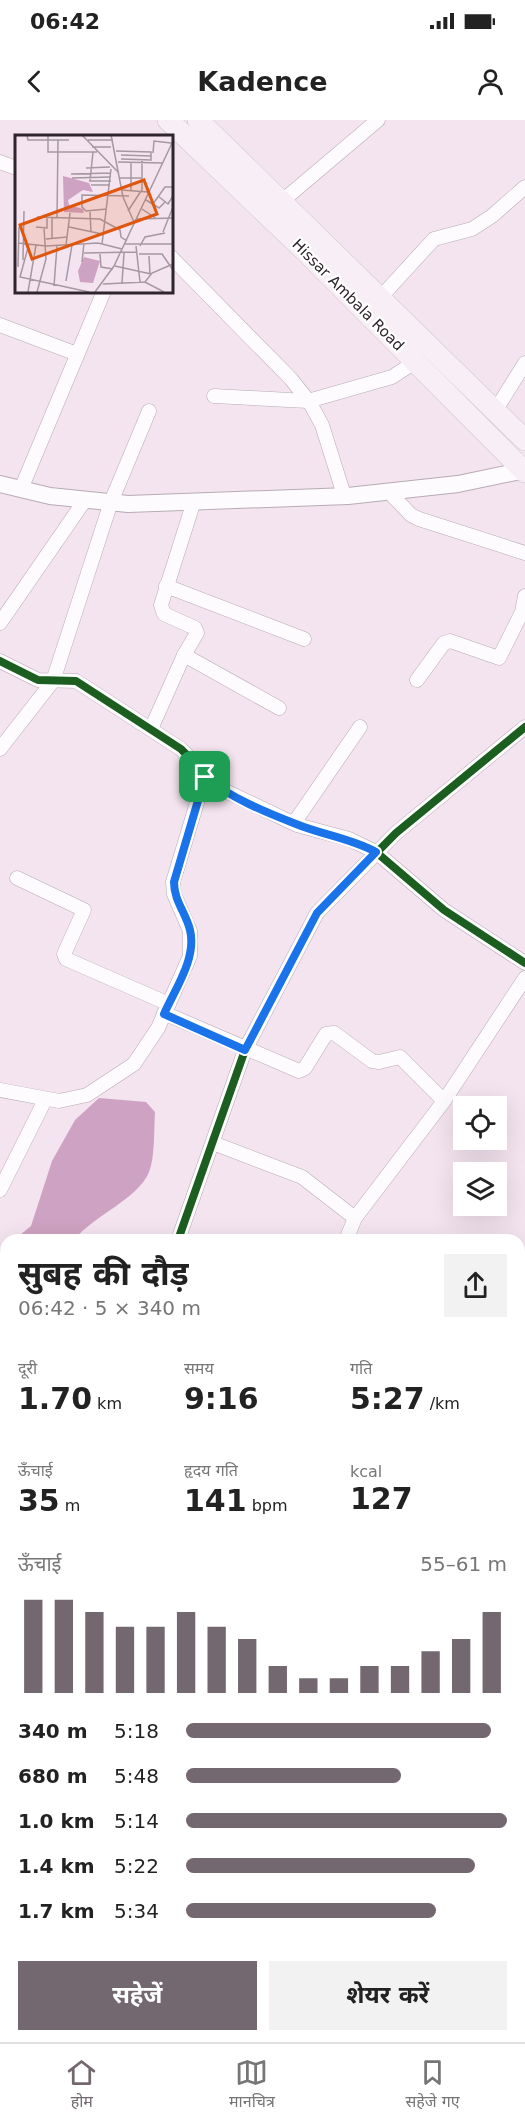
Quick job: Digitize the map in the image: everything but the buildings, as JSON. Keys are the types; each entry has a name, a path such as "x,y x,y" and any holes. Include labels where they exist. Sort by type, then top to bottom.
{"main road":[{"name":"Hissar Ambala Road","path":"198,120 525,440"},
{"name":"Hissar Ambala Road","path":"173,130 415,362 524,471"}],"street":[{"path":"281,202 369,123"},
{"path":"0,162 15,168"},
{"path":"380,298 434,239 472,229 492,216 525,187"},
{"path":"172,258 291,379 308,401 322,425 345,495"},
{"path":"21,489 104,292"},
{"path":"0,326 77,354"},
{"path":"214,396 308,401 392,377 415,362"},
{"path":"495,411 525,363"},
{"path":"0,749 53,681 111,502 149,411"},
{"path":"0,484 50,496 85,500 194,501 388,492 458,484 524,471"},
{"path":"388,492 411,515 419,519 525,553"},
{"path":"0,623 85,500"},
{"path":"151,729 197,630 162,611 166,586 194,501"},
{"path":"166,586 304,639"},
{"path":"417,680 444,643 450,641 499,658 522,612 525,596"},
{"path":"184,655 279,708"},
{"path":"0,661 38,680 76,681 181,749 205,777 230,794 294,823 349,839 376,852 444,910 525,963"},
{"path":"294,823 360,727"},
{"path":"180,1234 245,1050 317,913 376,852 525,727"},
{"path":"0,1089 45,1100 59,1101 87,1095 134,1064 166,1009 190,956 190,931 174,894 174,882 205,777"},
{"path":"17,878 81,906 84,910 64,954 66,959 245,1050 299,1071 305,1068 326,1035 334,1033 372,1061 400,1058 444,1101"},
{"path":"348,1234 355,1218 444,1101 525,978"},
{"path":"0,1190 45,1100"},
{"path":"213,1143 302,1178 355,1218"}],"shaded area":[{"path":"99,1098 146,1102 155,1112 154,1143 149,1172 135,1191 79,1234 21,1234 31,1226 52,1161 75,1120"}],"cycle path":[{"path":"0,661 38,680 76,681 181,749 219,788 297,825 349,839 376,852 444,910 525,963"},
{"path":"180,1234 245,1050 317,913 396,833 525,727"}],"route":[{"path":"205,777 230,794 297,825 349,839 376,852 317,913 269,1000 245,1050 164,1014 190,956 190,931 174,894 174,882 205,777"}]}
